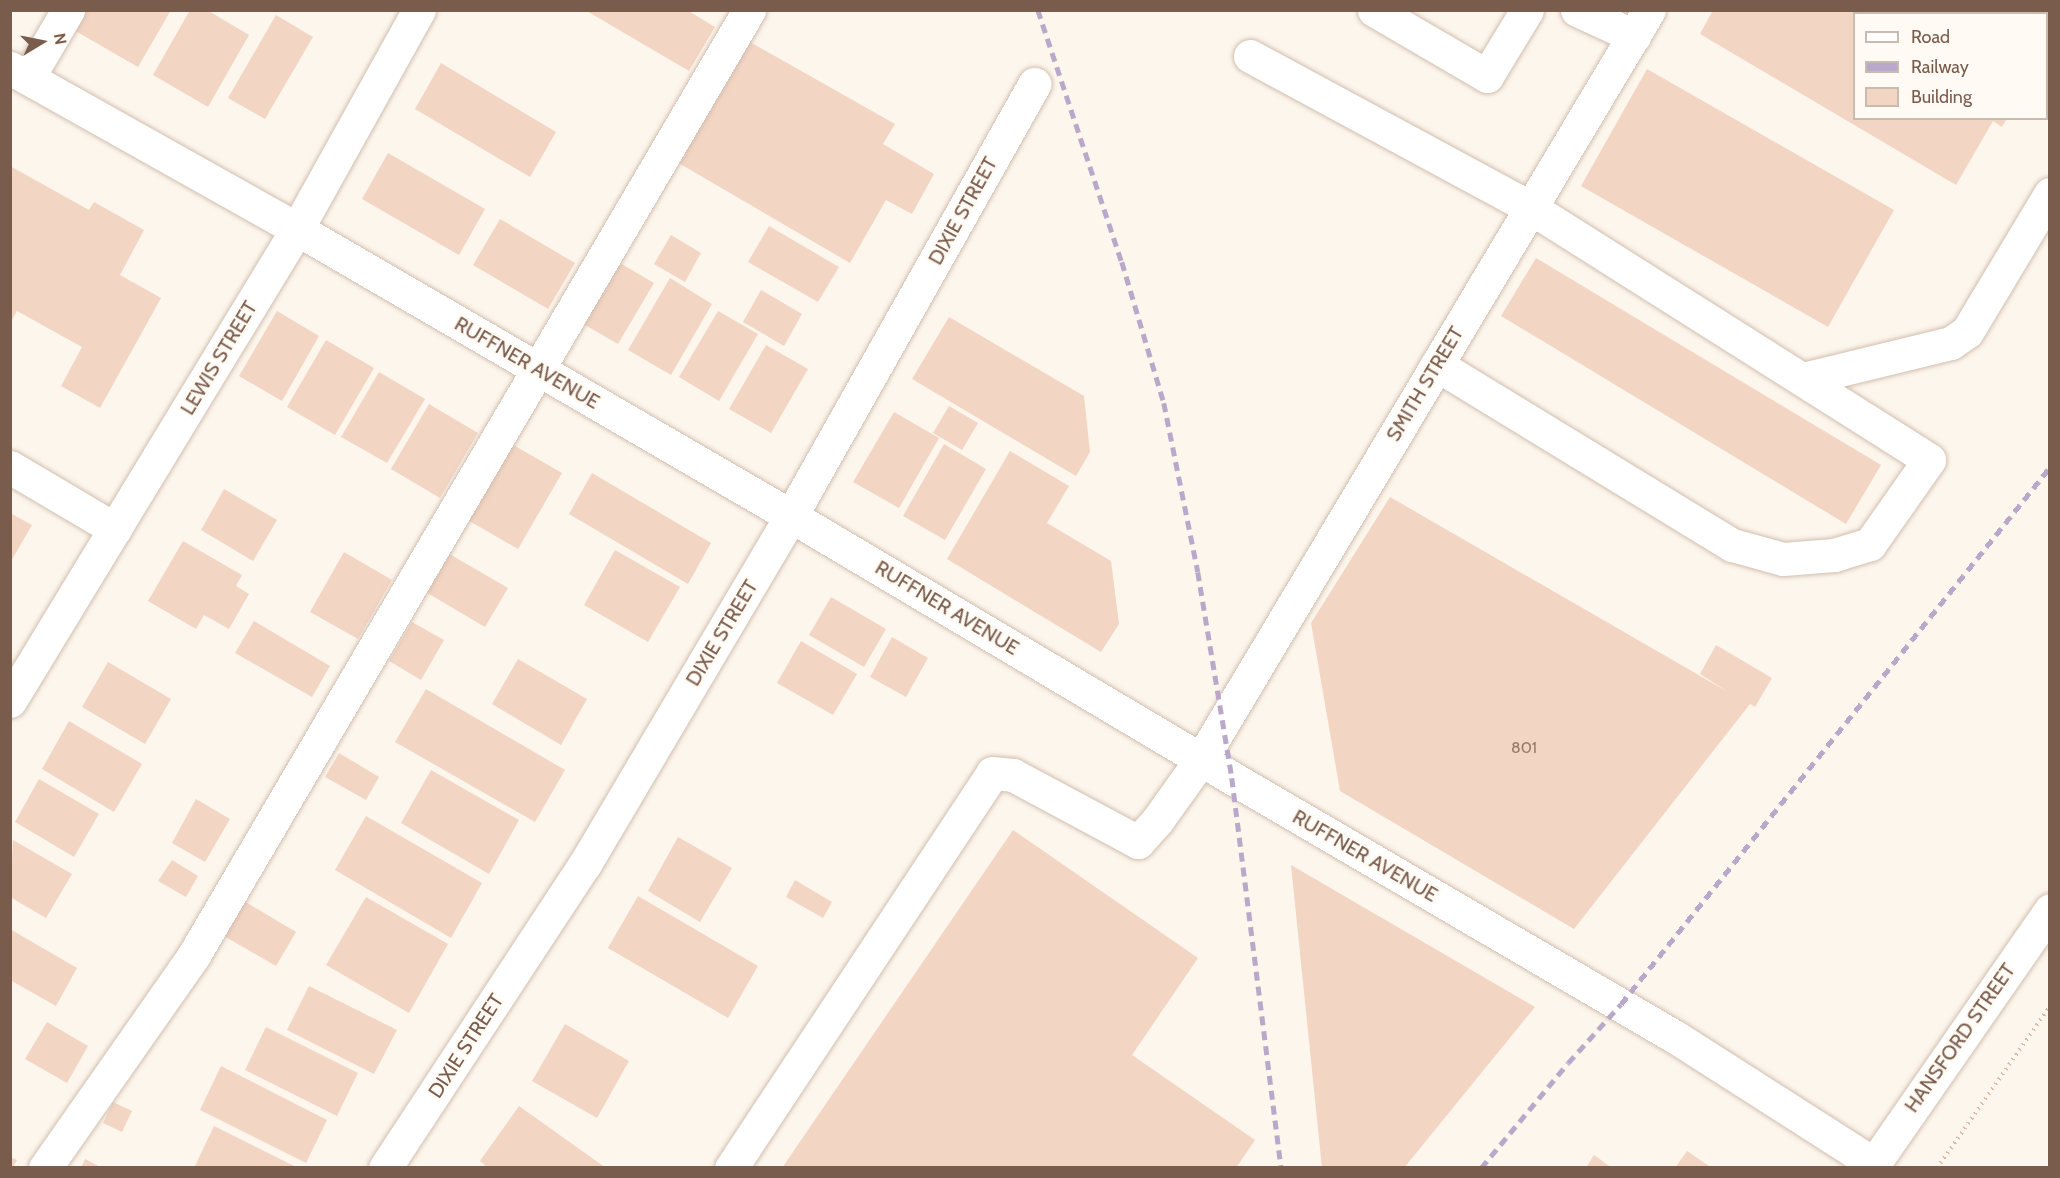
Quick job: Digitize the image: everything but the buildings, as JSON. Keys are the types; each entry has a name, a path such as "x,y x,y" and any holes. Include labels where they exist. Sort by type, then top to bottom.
{"street":[{"path":"19,73 68,10"},
{"name":"LEWIS STREET","path":"10,701 297,229 419,10"},
{"path":"45,1167 194,955 540,370 749,10"},
{"path":"1374,10 1487,76 1527,10"},
{"path":"1578,10 1642,23"},
{"name":"SMITH STREET","path":"730,1167 992,773 1013,775 1138,842 1157,821 1202,758 1642,23"},
{"path":"1250,56 1531,208 1929,460 1870,544 1834,555 1783,559 1732,545 1437,365"},
{"name":"RUFFNER AVENUE","path":"19,73 297,229 791,516 1202,758 1232,778 1677,1038 1872,1166"},
{"name":"DIXIE STREET","path":"387,1167 585,864 791,516 1034,84"},
{"path":"1803,379 1951,343 1966,332 2049,194"},
{"path":"10,467 115,529"},
{"name":"HANSFORD STREET","path":"1872,1166 2049,909"}],"path":[{"path":"1937,1167 2049,1006"}],"railway":[{"path":"1038,10 1122,262 1164,403 1198,572 1232,778 1281,1168"},
{"path":"1481,1168 1568,1063 1621,1004 2050,467"}]}
